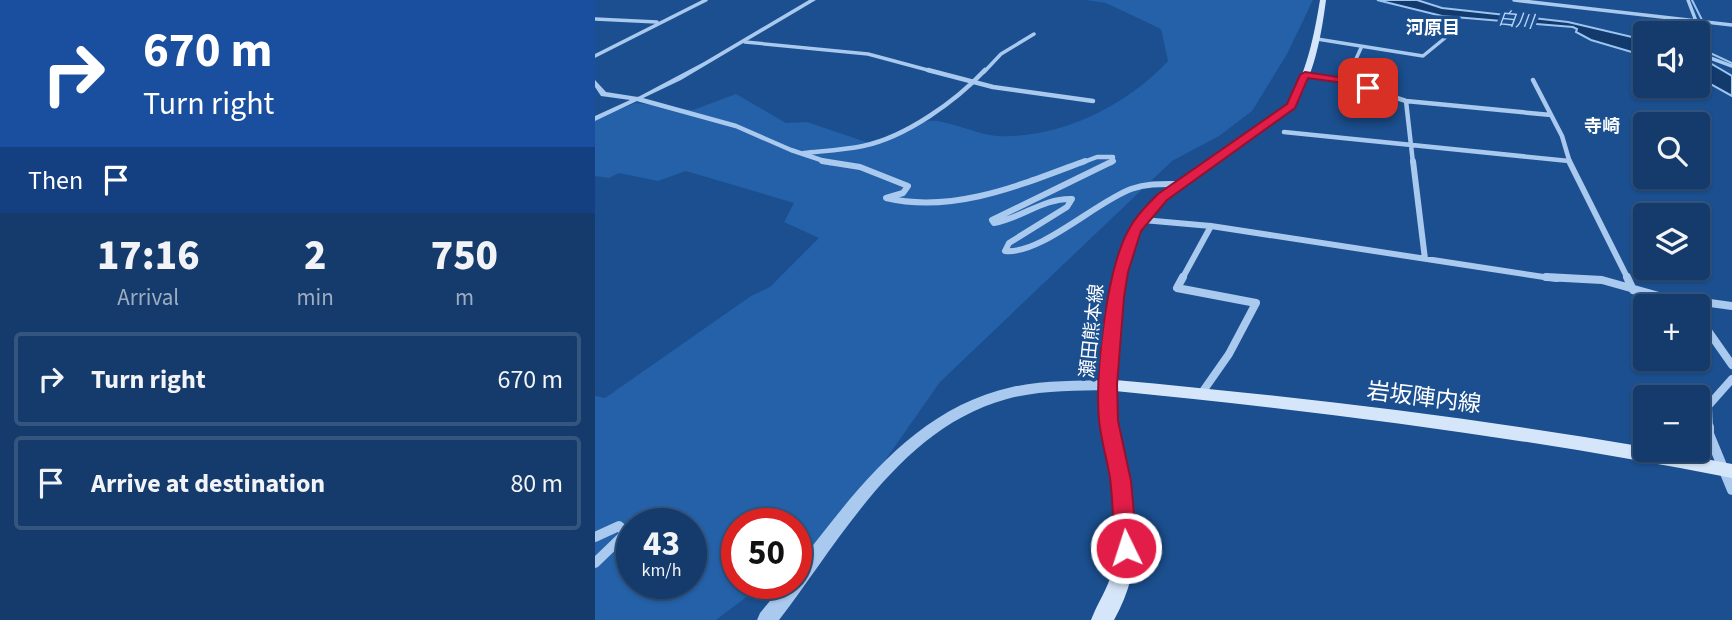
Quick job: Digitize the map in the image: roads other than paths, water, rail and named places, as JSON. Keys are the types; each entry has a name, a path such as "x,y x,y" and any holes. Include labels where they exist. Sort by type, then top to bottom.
{"main road":[{"name":"瀬田熊本線","path":"1102,620 1120,586 1125,570 1121,481 1108,421 1108,385 1120,272 1134,231 1163,197 1291,106 1317,39 1323,0"},
{"name":"岩坂陣内線","path":"1108,385 1201,394 1593,443 1728,470"}],"street":[{"path":"595,56 706,0"},
{"path":"595,118 638,99 745,42 813,0"},
{"path":"1514,0 1696,21 1688,0"},
{"path":"595,19 660,22"},
{"path":"1710,23 1732,25"},
{"path":"800,153 851,149 879,142 943,108 974,83 1001,54 1034,34"},
{"path":"1317,39 1423,56 1445,38"},
{"path":"745,42 868,54 974,83 1093,101"},
{"path":"1345,81 1361,48"},
{"path":"1710,57 1732,65"},
{"path":"1305,75 1345,81 1406,102 1551,115"},
{"path":"1534,80 1562,136 1569,161 1633,289"},
{"path":"595,82 604,94 638,99 736,126 800,153 881,174 908,186 903,193 885,198 915,203 1022,186 1098,157 1113,157 1114,160 1108,164 1047,191 992,220 993,223 1003,223 1052,200 1072,199 1073,202 1040,221 1005,247 1006,251 1014,252 1032,246 1128,190 1147,184 1180,184"},
{"path":"1406,102 1425,259"},
{"path":"1284,132 1569,161"},
{"path":"1143,220 1211,226 1563,280 1602,280 1653,294"},
{"path":"1201,394 1229,354 1256,303 1177,288 1211,226"},
{"path":"1710,304 1732,306"},
{"path":"1710,334 1732,365"},
{"path":"1732,379 1708,406 1709,434 1728,470 1732,490"},
{"path":"812,562 893,458 927,430 966,407 1003,394 1048,387 1108,385"},
{"path":"595,537 619,527 626,533 595,564"},
{"path":"767,620 783,599"}],"water":[{"name":"白川","path":"1377,0 1417,0 1442,8 1568,22 1633,37 1633,52 1591,40 1576,32 1577,29 1573,27 1442,16"},
{"path":"1710,63 1732,76 1732,96 1710,84"}],"waterway":[{"path":"1692,0 1702,20"},
{"path":"1710,53 1732,63"}],"district":[{"name":"河原目","path":"1433,28"},
{"name":"寺崎","path":"1602,126"}]}
